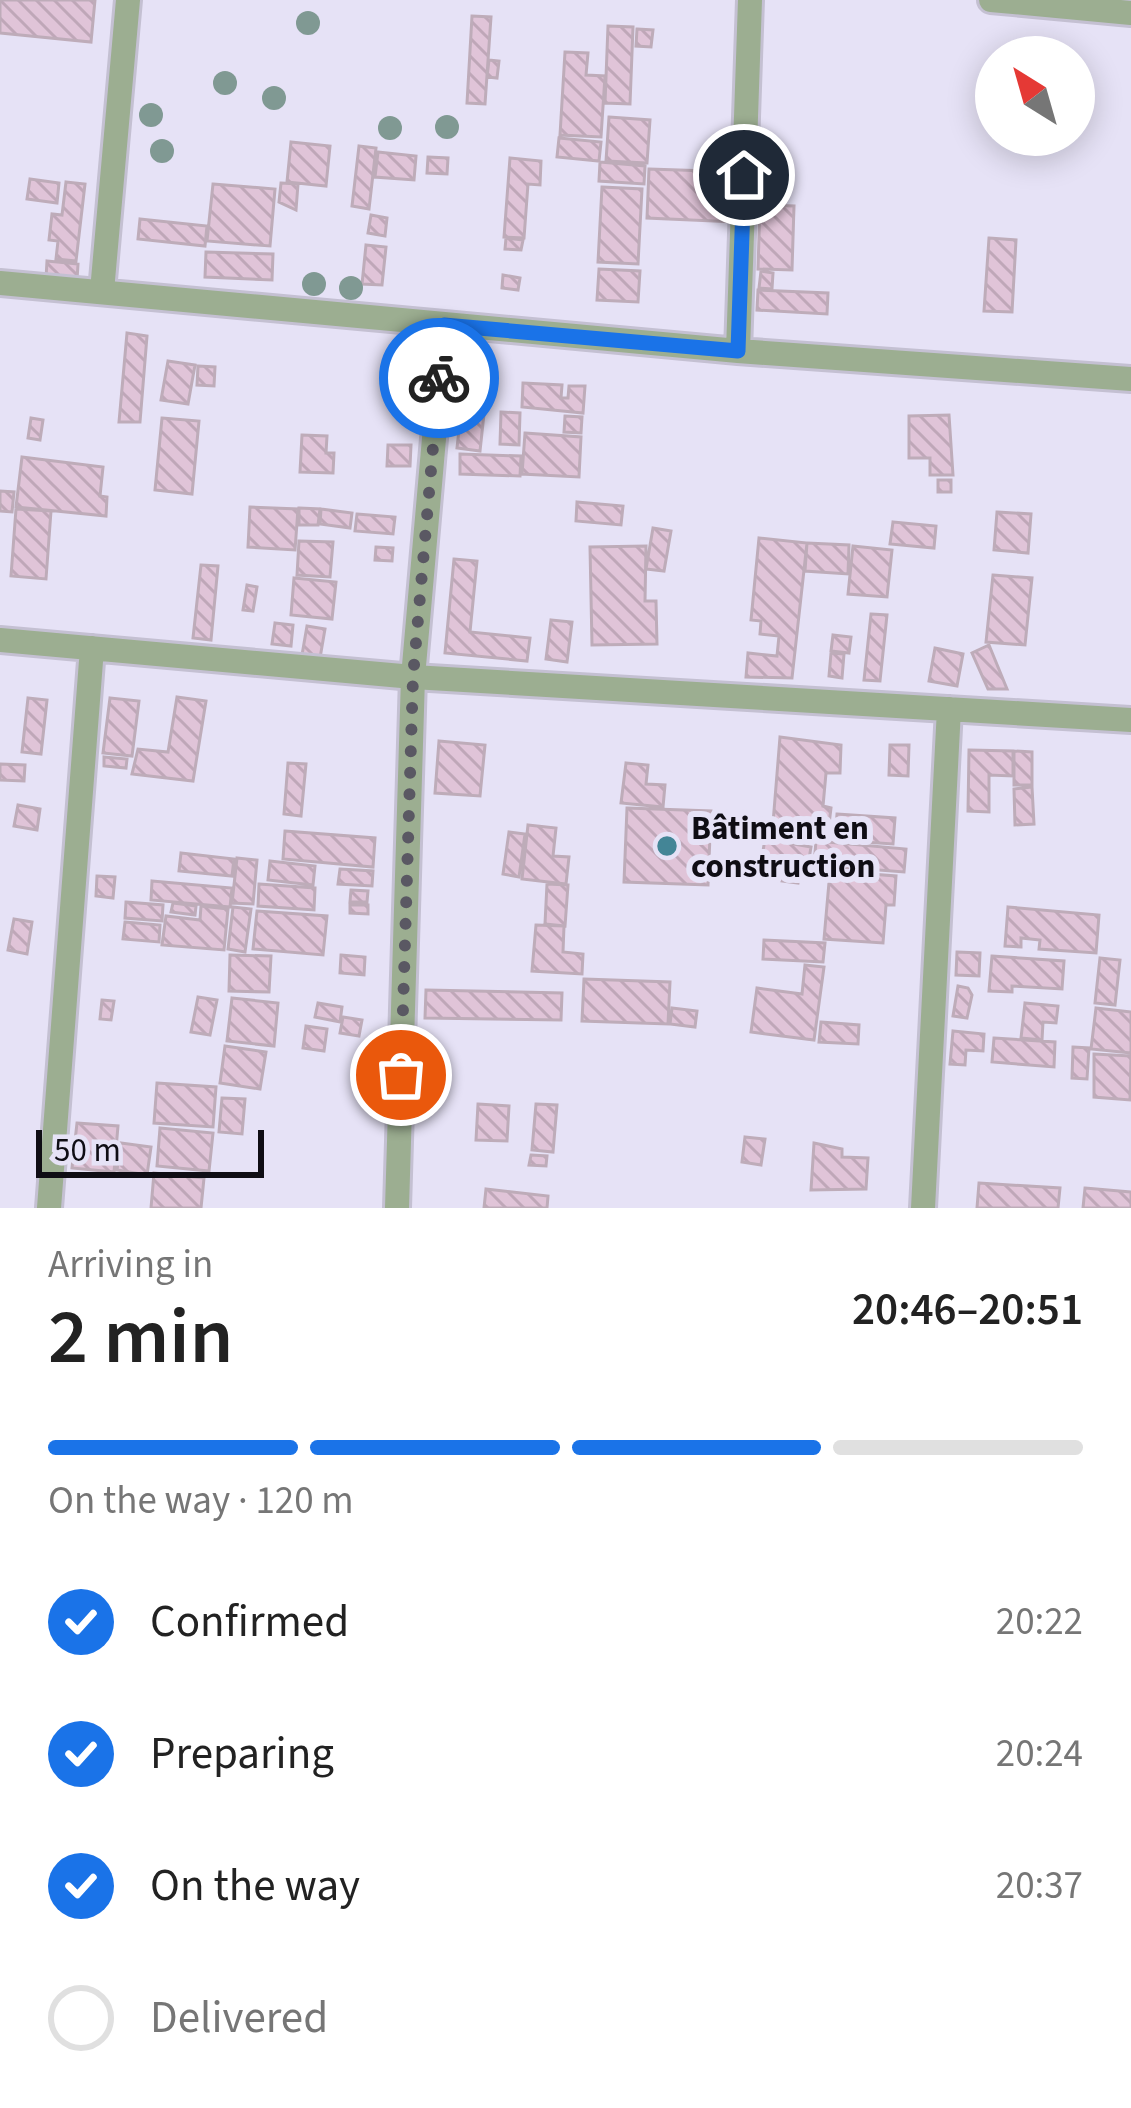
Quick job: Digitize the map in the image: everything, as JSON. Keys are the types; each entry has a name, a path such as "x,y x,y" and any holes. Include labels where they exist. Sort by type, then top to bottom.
{"street":[{"path":"102,291 128,0"},
{"path":"738,351 750,0"},
{"path":"991,0 1131,13"},
{"path":"0,283 738,351 1131,379"},
{"path":"398,1208 413,677 444,325"},
{"path":"0,640 413,677 1131,720"},
{"path":"49,1208 92,648"},
{"path":"923,1208 949,710"}],"building":[{"path":"0,0 95,0 91,42 0,33"},
{"path":"472,16 491,17 485,104 467,103"},
{"path":"608,26 633,27 630,104 605,103"},
{"path":"637,29 653,30 651,47 636,46"},
{"path":"565,52 588,53 586,75 605,76 601,137 560,135"},
{"path":"489,60 499,61 497,78 487,77"},
{"path":"609,117 650,120 647,163 606,161"},
{"path":"559,138 601,142 599,161 557,157"},
{"path":"291,142 330,146 326,186 287,182"},
{"path":"359,146 376,148 369,209 352,206"},
{"path":"378,152 416,156 414,180 375,177"},
{"path":"428,157 448,158 447,174 427,173"},
{"path":"510,158 541,161 540,185 528,184 524,238 504,237"},
{"path":"600,162 645,166 644,184 599,181"},
{"path":"649,169 738,172 735,222 647,218"},
{"path":"30,179 59,183 57,203 27,199"},
{"path":"66,182 85,184 76,261 56,259 58,241 49,240 52,214 62,215"},
{"path":"281,183 298,184 296,210 279,202"},
{"path":"213,184 275,189 270,246 207,241"},
{"path":"602,187 642,189 638,264 598,262"},
{"path":"760,205 794,206 792,270 758,269"},
{"path":"371,215 387,218 385,236 368,233"},
{"path":"140,219 207,226 205,246 138,239"},
{"path":"506,238 523,240 521,250 505,249"},
{"path":"989,238 1016,240 1012,312 984,311"},
{"path":"366,245 386,247 382,285 362,284"},
{"path":"206,252 273,254 272,280 205,277"},
{"path":"47,261 78,264 77,280 46,278"},
{"path":"599,269 640,271 638,302 597,300"},
{"path":"761,271 773,273 772,289 759,288"},
{"path":"503,275 520,278 518,290 502,288"},
{"path":"758,290 828,293 827,314 757,310"},
{"path":"127,333 147,336 140,422 119,422"},
{"path":"168,361 195,365 188,404 161,400"},
{"path":"198,366 215,367 214,386 197,385"},
{"path":"523,383 562,385 561,398 568,398 569,386 585,386 583,413 522,407"},
{"path":"464,384 487,386 480,451 457,448"},
{"path":"501,412 520,413 519,445 500,444"},
{"path":"949,415 953,475 930,475 930,458 909,458 909,416"},
{"path":"565,416 582,417 581,433 564,432"},
{"path":"31,418 43,420 40,440 28,438"},
{"path":"162,418 199,421 192,494 155,490"},
{"path":"525,433 581,437 579,477 522,474"},
{"path":"302,435 327,436 326,453 334,453 333,473 300,472"},
{"path":"388,445 411,445 410,466 387,466"},
{"path":"460,454 521,456 520,476 460,474"},
{"path":"22,457 103,467 100,496 107,497 106,516 16,507"},
{"path":"938,480 951,480 951,492 938,492"},
{"path":"0,491 14,492 12,512 0,511"},
{"path":"577,502 623,506 621,525 576,521"},
{"path":"250,507 298,509 295,550 248,547"},
{"path":"299,508 320,509 318,525 299,525"},
{"path":"16,509 51,511 46,579 11,576"},
{"path":"321,509 352,513 350,528 320,524"},
{"path":"997,512 1031,514 1028,553 994,550"},
{"path":"357,514 395,517 393,534 355,531"},
{"path":"893,522 936,526 934,548 890,544"},
{"path":"653,528 671,531 664,571 646,569"},
{"path":"759,538 807,543 792,678 746,677 748,653 777,656 779,636 760,634 761,621 751,620"},
{"path":"299,541 333,542 330,577 297,575"},
{"path":"807,543 849,545 848,574 805,571"},
{"path":"646,546 645,601 656,601 657,644 592,645 590,547"},
{"path":"853,546 892,550 887,597 848,594"},
{"path":"376,547 393,548 392,561 375,560"},
{"path":"454,559 477,561 470,632 530,638 527,661 445,653"},
{"path":"201,565 218,566 211,640 193,638"},
{"path":"993,575 1032,578 1025,645 986,642"},
{"path":"294,578 336,582 332,619 291,615"},
{"path":"247,585 257,587 253,611 243,610"},
{"path":"871,614 887,615 880,681 864,680"},
{"path":"551,620 572,622 567,662 546,659"},
{"path":"275,623 293,625 291,646 272,644"},
{"path":"307,626 325,629 320,658 302,655"},
{"path":"833,635 851,637 849,653 831,651"},
{"path":"989,645 1007,689 988,689 972,653"},
{"path":"935,648 963,654 957,686 929,681"},
{"path":"831,653 844,654 842,678 829,676"},
{"path":"177,697 206,701 193,781 132,774 138,749 168,752"},
{"path":"28,698 47,700 41,754 22,752"},
{"path":"110,698 139,701 132,756 103,753"},
{"path":"780,737 841,745 840,773 826,773 823,806 831,808 827,841 791,834 789,841 761,838 763,824 773,823"},
{"path":"439,741 485,745 480,796 435,793"},
{"path":"890,745 909,745 908,776 889,775"},
{"path":"969,750 1013,751 1013,776 989,775 989,812 968,811"},
{"path":"1014,751 1032,752 1032,785 1014,785"},
{"path":"104,757 127,759 126,768 104,766"},
{"path":"288,763 306,764 301,816 284,814"},
{"path":"626,763 648,765 646,784 665,785 663,807 621,803"},
{"path":"0,764 25,765 24,781 0,780"},
{"path":"1032,787 1034,824 1015,825 1014,789"},
{"path":"18,805 40,809 37,830 14,826"},
{"name":"Bâtiment en construction","path":"627,808 711,811 708,885 624,882"},
{"path":"837,814 895,818 893,844 835,840"},
{"path":"528,825 556,828 553,856 569,857 566,884 522,879"},
{"path":"285,831 375,838 373,867 283,859"},
{"path":"509,832 525,834 519,877 503,874"},
{"path":"765,839 811,847 808,865 762,857"},
{"path":"816,841 906,849 904,872 814,865"},
{"path":"181,853 234,859 232,876 179,871"},
{"path":"237,858 257,860 253,904 232,903"},
{"path":"270,861 315,866 313,885 268,880"},
{"path":"340,869 373,871 372,886 338,884"},
{"path":"784,869 800,871 798,883 782,881"},
{"path":"830,871 896,876 894,905 886,905 883,943 824,939"},
{"path":"97,876 115,877 113,898 96,896"},
{"path":"152,881 232,888 230,907 151,900"},
{"path":"259,884 315,888 314,910 258,906"},
{"path":"547,884 568,885 565,926 545,924"},
{"path":"351,890 368,891 367,902 350,902"},
{"path":"126,902 163,905 162,921 125,918"},
{"path":"173,903 196,906 195,915 171,912"},
{"path":"350,905 368,905 368,914 350,913"},
{"path":"201,906 228,909 224,950 162,945 166,916 200,920"},
{"path":"233,907 251,909 245,952 228,949"},
{"path":"1008,907 1099,915 1096,953 1039,949 1040,940 1021,938 1021,947 1005,946"},
{"path":"257,911 327,916 323,955 253,949"},
{"path":"14,919 32,922 27,954 8,950"},
{"path":"125,922 160,925 159,942 123,939"},
{"path":"536,925 564,926 563,952 583,954 582,974 532,971"},
{"path":"764,940 825,943 823,962 763,959"},
{"path":"957,952 980,953 979,976 956,975"},
{"path":"230,955 271,956 269,992 229,991"},
{"path":"341,955 365,957 364,975 340,973"},
{"path":"992,956 1064,961 1062,989 1012,986 1012,992 989,991"},
{"path":"1100,958 1120,960 1115,1005 1095,1003"},
{"path":"805,965 824,967 814,1040 751,1032 757,988 802,994"},
{"path":"584,979 670,982 668,1024 582,1021"},
{"path":"958,986 968,988 972,995 967,1018 953,1016"},
{"path":"426,990 562,993 561,1020 425,1018"},
{"path":"198,997 217,1000 210,1035 191,1032"},
{"path":"232,998 278,1003 274,1046 227,1041"},
{"path":"102,1000 114,1001 111,1020 100,1019"},
{"path":"318,1003 342,1007 340,1022 315,1017"},
{"path":"1025,1003 1058,1006 1056,1023 1043,1022 1042,1040 1021,1038"},
{"path":"672,1008 697,1011 695,1027 670,1024"},
{"path":"1096,1008 1131,1012 1131,1053 1091,1049"},
{"path":"343,1017 362,1020 359,1036 340,1033"},
{"path":"821,1022 859,1025 858,1044 819,1042"},
{"path":"306,1026 327,1029 324,1051 303,1048"},
{"path":"953,1031 984,1034 983,1051 966,1050 965,1065 950,1064"},
{"path":"994,1038 1055,1042 1054,1067 992,1062"},
{"path":"225,1046 266,1052 260,1089 220,1083"},
{"path":"1073,1047 1089,1048 1087,1079 1072,1078"},
{"path":"1094,1054 1131,1056 1130,1100 1094,1097"},
{"path":"157,1083 216,1087 213,1127 154,1123"},
{"path":"222,1098 245,1099 242,1134 219,1132"},
{"path":"478,1104 509,1106 507,1141 476,1140"},
{"path":"536,1104 557,1105 553,1152 532,1150"},
{"path":"77,1123 118,1126 114,1172 72,1168"},
{"path":"160,1128 213,1133 209,1171 157,1166"},
{"path":"745,1137 765,1139 761,1165 742,1162"},
{"path":"121,1143 151,1147 147,1175 117,1170"},
{"path":"814,1143 842,1149 842,1157 868,1158 866,1189 811,1190"},
{"path":"531,1155 547,1156 546,1166 529,1165"},
{"path":"154,1173 204,1178 201,1208 151,1208"},
{"path":"979,1183 1060,1188 1058,1208 977,1208"},
{"path":"1085,1188 1131,1192 1131,1208 1083,1208"},
{"path":"486,1189 548,1196 547,1208 484,1208"}],"way so far":[{"path":"401,1075 413,677 439,378"}],"place":[{"name":"Bâtiment en construction","path":"667,846"}],"route":[{"path":"439,378 444,325 738,351 744,175"}]}
